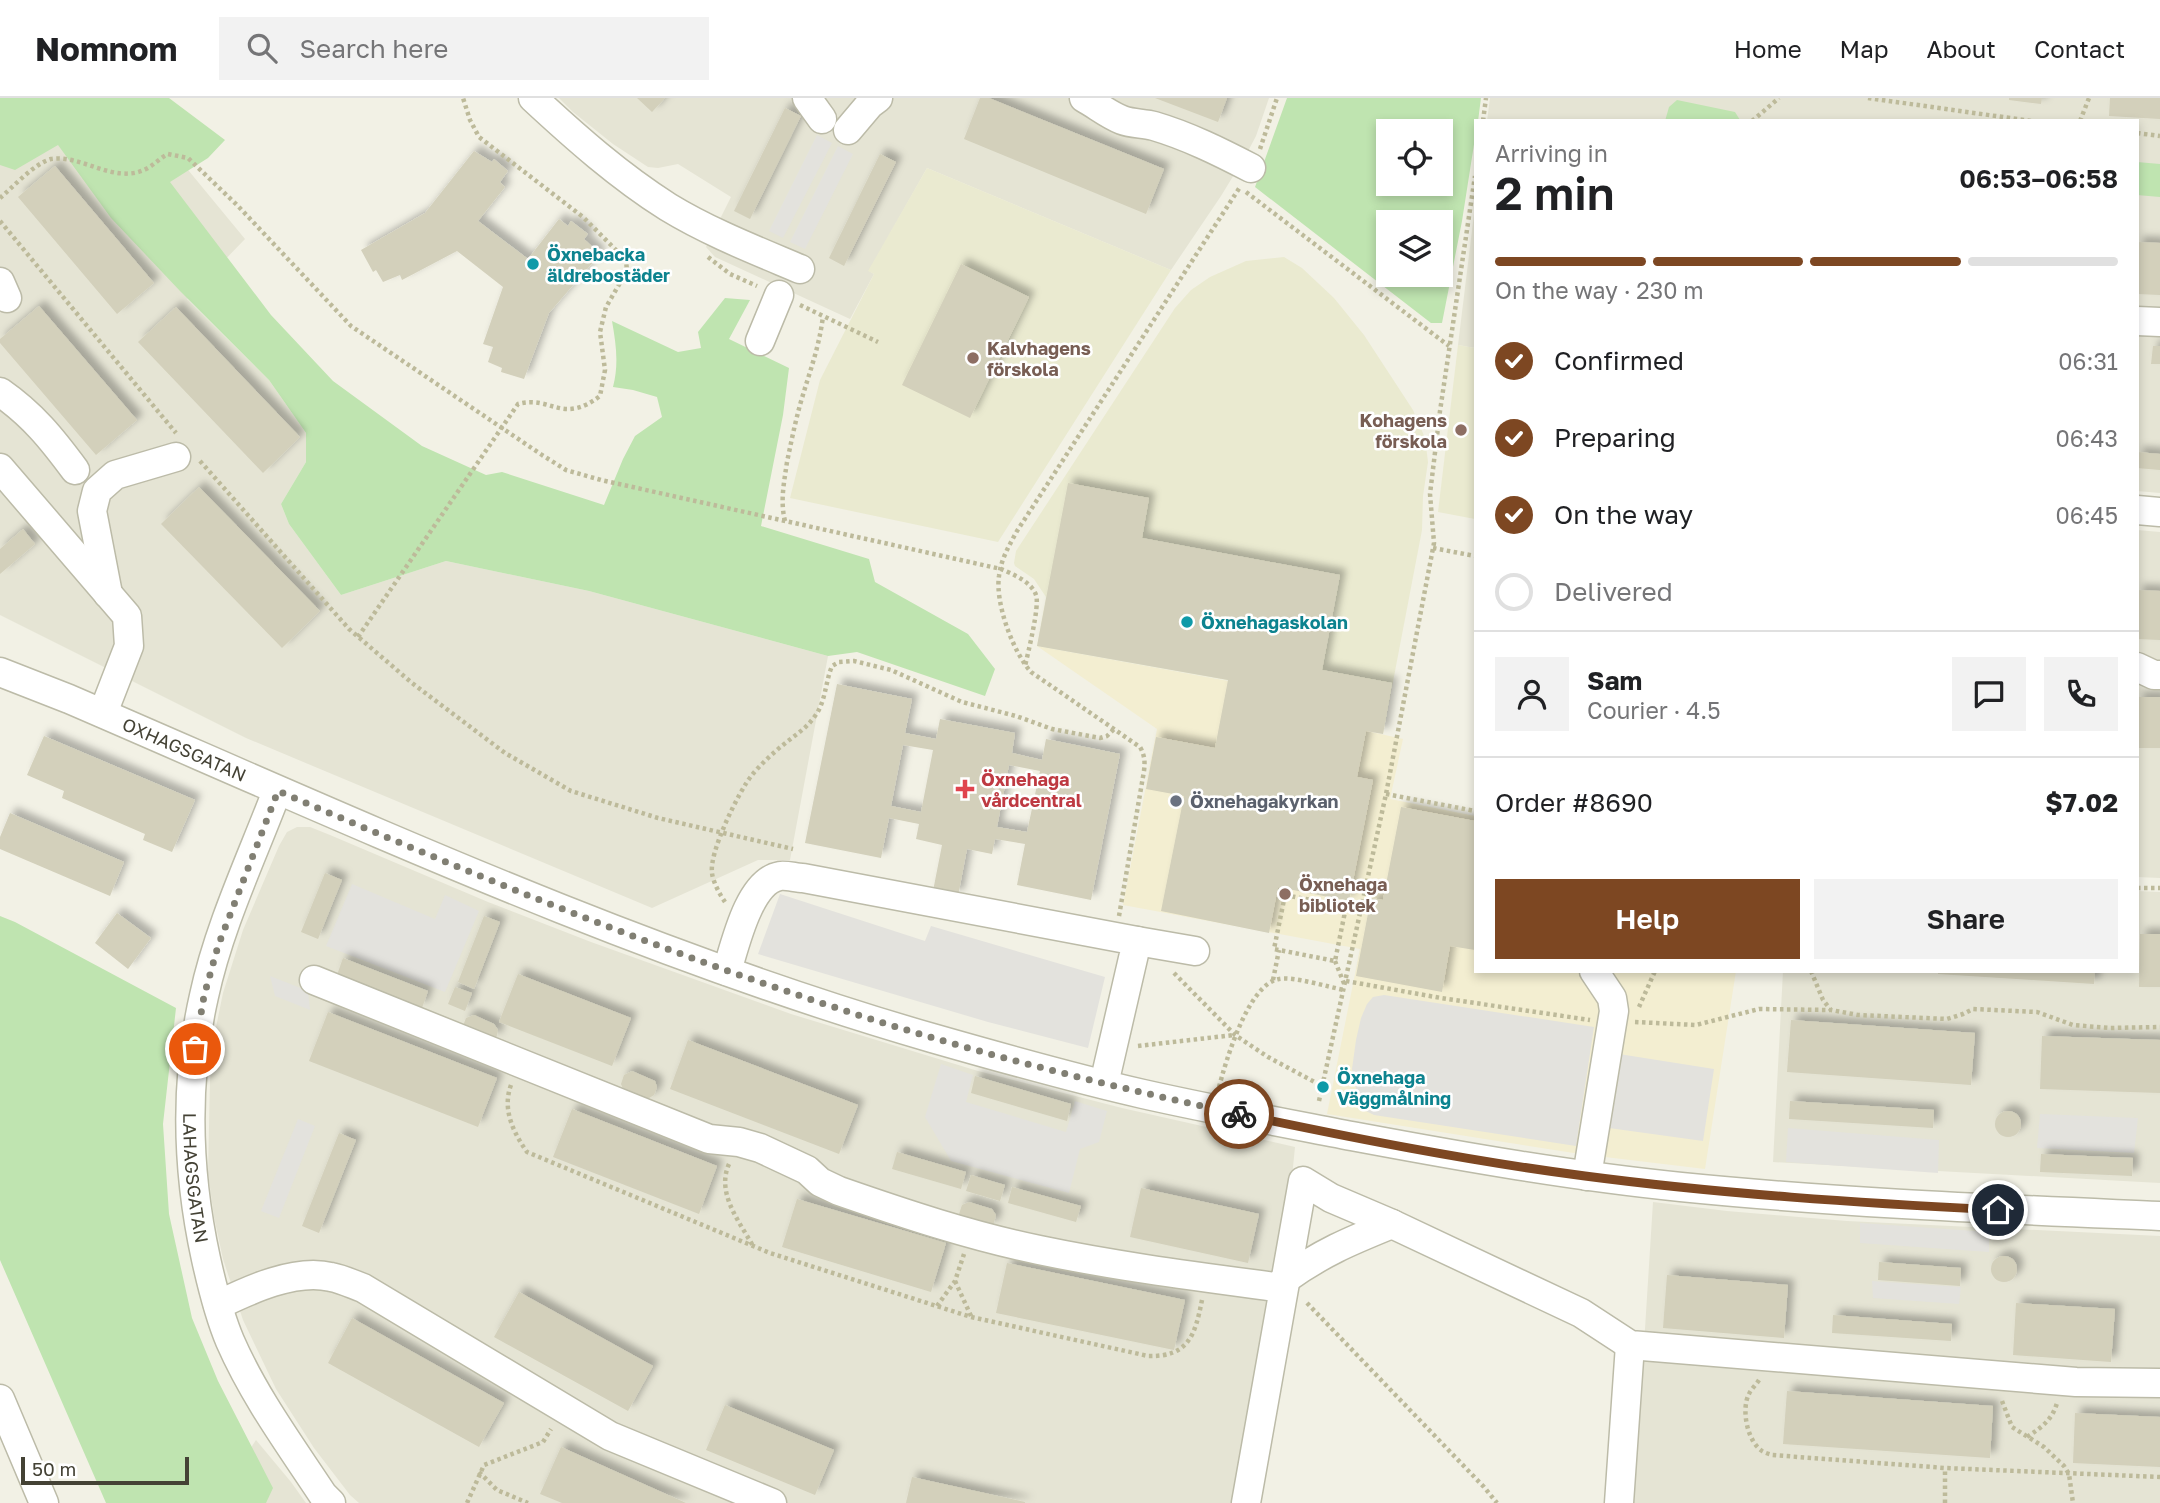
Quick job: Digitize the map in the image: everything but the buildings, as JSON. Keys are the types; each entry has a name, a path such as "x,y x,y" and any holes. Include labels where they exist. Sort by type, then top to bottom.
{"street":[{"path":"533,98 636,185 669,207 709,229 800,269"},
{"path":"848,130 878,98"},
{"path":"1084,98 1105,113 1126,122 1152,125 1213,148 1246,177"},
{"path":"760,341 779,295"},
{"path":"2139,321 2160,322"},
{"path":"0,392 25,410 75,470"},
{"path":"108,594 92,510 97,491 115,475 184,451"},
{"path":"0,468 127,616 129,646 103,713"},
{"path":"2139,510 2160,512"},
{"path":"2139,668 2160,675"},
{"name":"OXHAGSGATAN","path":"0,672 103,713 481,878 727,971 927,1036 1104,1084 1337,1133 1587,1176 1836,1200 2160,1216"},
{"name":"LAHAGSGATAN","path":"278,791 218,946 204,996 189,1107 191,1167 198,1225 211,1283 229,1339 256,1395 331,1503"},
{"path":"727,971 744,918 756,893 766,882 781,876 1130,934 1195,951"},
{"path":"1104,1084 1113,1049 1130,934"},
{"path":"1587,1176 1618,1022 1612,998 1595,973"},
{"path":"314,980 709,1139 739,1142 760,1148 807,1170 820,1182 839,1191 969,1233 1037,1250 1206,1278 1283,1284 1308,1263 1337,1246 1392,1224"},
{"path":"1246,1503 1303,1181 1331,1198 1581,1313 1629,1346 2076,1382 2160,1383"},
{"path":"219,1306 250,1290 296,1277 329,1276 363,1288 610,1436 772,1503"},
{"path":"1619,1503 1629,1346"},
{"path":"0,1399 44,1503"}],"path":[{"path":"358,637 518,404 532,400 566,410 587,406 600,396 605,370 600,331 606,307 627,271 626,260 583,217 480,137 470,120 463,98"},
{"path":"1130,934 1145,760 1140,747 1026,666 1008,629 1000,601 999,578 1004,554 1017,531 1246,177 1265,139 1277,98"},
{"path":"1483,119 1486,98"},
{"path":"1754,119 1779,98"},
{"path":"1868,98 2017,119"},
{"path":"2081,119 2089,98"},
{"path":"2139,133 2160,136"},
{"path":"0,198 32,170 49,160 68,159 107,171 132,172 146,169 168,153 188,158 238,206 351,326 566,470 1001,569 1017,576 1036,595 1037,606 1026,666"},
{"path":"1246,177 1450,346"},
{"path":"1319,1101 1385,793 1433,548 1430,494 1474,183"},
{"path":"0,221 184,451 348,629 412,683 505,753 570,791 658,818 802,851"},
{"path":"1467,230 1474,231"},
{"path":"785,521 782,508 783,489 791,442 819,345 823,316 878,342"},
{"path":"1433,548 1474,556"},
{"path":"744,918 734,912 721,897 712,874 713,857 736,801 751,776 816,715 824,701 832,666 839,662 854,661 891,670 962,702 1016,716 1052,729 1100,737 1107,736 1114,729"},
{"path":"1385,793 1474,811"},
{"path":"2139,888 2160,888"},
{"path":"1335,961 1274,949 1285,895 1360,910"},
{"path":"1345,986 1335,961 1346,907"},
{"path":"1107,910 1235,1035 1279,1064 1322,1086"},
{"path":"1217,1091 1235,1035 1252,1002 1273,980 1279,950"},
{"path":"1812,973 1823,1000 1831,1010"},
{"path":"1273,980 1282,978 1618,1022 1696,1025 1759,1009 1831,1010 1858,1015 1947,1018 1973,1009 2037,1012 2073,1025 2109,1028 2160,1027"},
{"path":"1113,1049 1235,1035"},
{"path":"519,1063 508,1093 507,1106 511,1124 527,1152 753,1247 971,1317 1148,1356 1163,1356 1178,1351 1188,1342 1196,1327 1206,1278"},
{"path":"739,1142 725,1174 724,1183 731,1206 753,1247"},
{"path":"937,1306 955,1281 969,1233"},
{"path":"955,1281 971,1317"},
{"path":"1283,1284 1497,1503"},
{"path":"1777,1357 1749,1394 1745,1406 1751,1437 1760,1450 1772,1455 1945,1468 2160,1477"},
{"path":"1985,1374 2000,1395 2012,1427 2044,1447 2064,1466 2069,1474 2073,1503"},
{"path":"2028,1437 2049,1421 2060,1396 2076,1382"},
{"path":"467,1503 484,1465 543,1442 564,1407"},
{"path":"1945,1468 1945,1503"},
{"path":"479,1472 497,1490 528,1503"}],"shaded area":[{"path":"0,98 184,165 245,239 187,299 269,380 306,433 306,462 281,504 289,524 341,595 446,561 589,591 828,656 790,860 758,860 652,908 246,738 0,615"},
{"path":"559,98 1269,98 1256,136 1246,155 1171,270 927,168 869,271 874,274 850,319 715,257 706,247 731,197 678,164 648,167 613,144"},
{"path":"1490,98 2160,98 2160,493 2139,491 2139,119 1487,119"},
{"path":"817,135 832,143 783,238 769,231"},
{"path":"838,146 853,154 805,249 790,242"},
{"name":"Kalvhagens förskola","path":"927,168 1171,270 998,542 790,498 820,380 874,274 868,271"},
{"path":"1474,214 1474,348 1458,345"},
{"path":"1284,257 1302,268 1334,298 1364,335 1413,410 1425,438 1428,462 1422,530 1383,734 1370,706 1037,646 1046,597 1034,579 1014,563 1016,551 1175,308 1191,290 1210,277 1246,261"},
{"name":"Kohagens förskola","path":"1458,345 1474,348 1474,519 1438,512"},
{"path":"2139,530 2160,532 2160,878 2139,877"},
{"path":"1037,646 1371,707 1367,731 1403,739 1390,799 1474,816 1474,973 1736,973 1705,1169 1580,1154 1327,1114 1360,949 1123,905 1157,729"},
{"path":"297,827 310,827 488,902 791,1014 978,1071 1122,1108 1295,1147 1289,1207 1234,1503 359,1503 314,1448 276,1389 243,1320 223,1259 208,1173 210,1081 214,1037 223,993 243,930 279,846 287,832"},
{"path":"352,884 435,919 445,895 479,911 445,992 326,946"},
{"path":"2139,891 2160,892 2160,1183 1773,1162 1783,973 2139,973"},
{"path":"780,894 925,941 931,926 1105,977 1088,1048 988,1022 758,954"},
{"path":"270,976 308,991 310,1010 275,996"},
{"path":"1384,995 1594,1027 1576,1146 1374,1115 1364,1110 1358,1098 1352,1069 1356,1040 1367,1004 1373,997"},
{"path":"1619,1054 1714,1069 1703,1141 1609,1128"},
{"path":"941,1064 973,1075 966,1102 1066,1132 1075,1101 1107,1111 1099,1142 1080,1149 1069,1193 951,1161 925,1117"},
{"path":"2040,1114 2138,1118 2134,1153 2037,1148"},
{"path":"298,1119 315,1126 279,1218 261,1211"},
{"path":"1788,1128 1939,1140 1938,1173 1786,1162"},
{"path":"1653,1202 1847,1221 2160,1236 2160,1503 1634,1503"},
{"path":"1860,1223 1989,1232 1989,1252 1860,1243"},
{"path":"1872,1281 1961,1287 1959,1304 1873,1298"},
{"path":"256,1440 291,1482 306,1503 215,1503"}],"green space":[{"path":"0,98 169,98 225,140 208,158 170,182 271,315 333,381 422,446 486,475 502,472 604,505 635,436 662,417 657,397 613,387 616,346 612,321 678,352 701,348 698,332 725,298 750,300 729,339 789,368 783,415 761,526 869,559 875,582 968,634 995,669 985,696 857,652 828,656 589,591 446,561 341,595 289,524 281,504 306,462 306,433 269,380 111,218 58,145 15,170 0,165"},
{"path":"1287,98 1481,98 1478,119 1474,119 1474,144 1453,267 1453,210 1376,210 1376,280 1255,187"},
{"path":"1677,100 1735,112 1739,119 1666,119 1669,107"},
{"path":"2139,162 2160,164 2160,197 2139,195"},
{"path":"1384,287 1449,287 1442,323 1431,323"},
{"path":"0,916 176,1008 163,1124 169,1214 192,1318 218,1381 273,1488 266,1503 106,1503 0,1260"}],"way so far":[{"path":"195,1049 204,996 218,946 278,791 481,878 797,995 1033,1066 1239,1114"}],"place":[{"name":"Öxnebacka äldrebostäder","path":"533,264"},
{"name":"Kalvhagens förskola","path":"973,358"},
{"name":"Kohagens förskola","path":"1461,430"},
{"name":"Öxnehagaskolan","path":"1187,622"},
{"name":"Öxnehaga vårdcentral","path":"965,789"},
{"name":"Öxnehagakyrkan","path":"1176,801"},
{"name":"Öxnehaga bibliotek","path":"1285,894"},
{"name":"Öxnehaga Väggmålning","path":"1323,1087"}],"route":[{"path":"1239,1114 1376,1141 1587,1176 1836,1200 1998,1210"}]}
